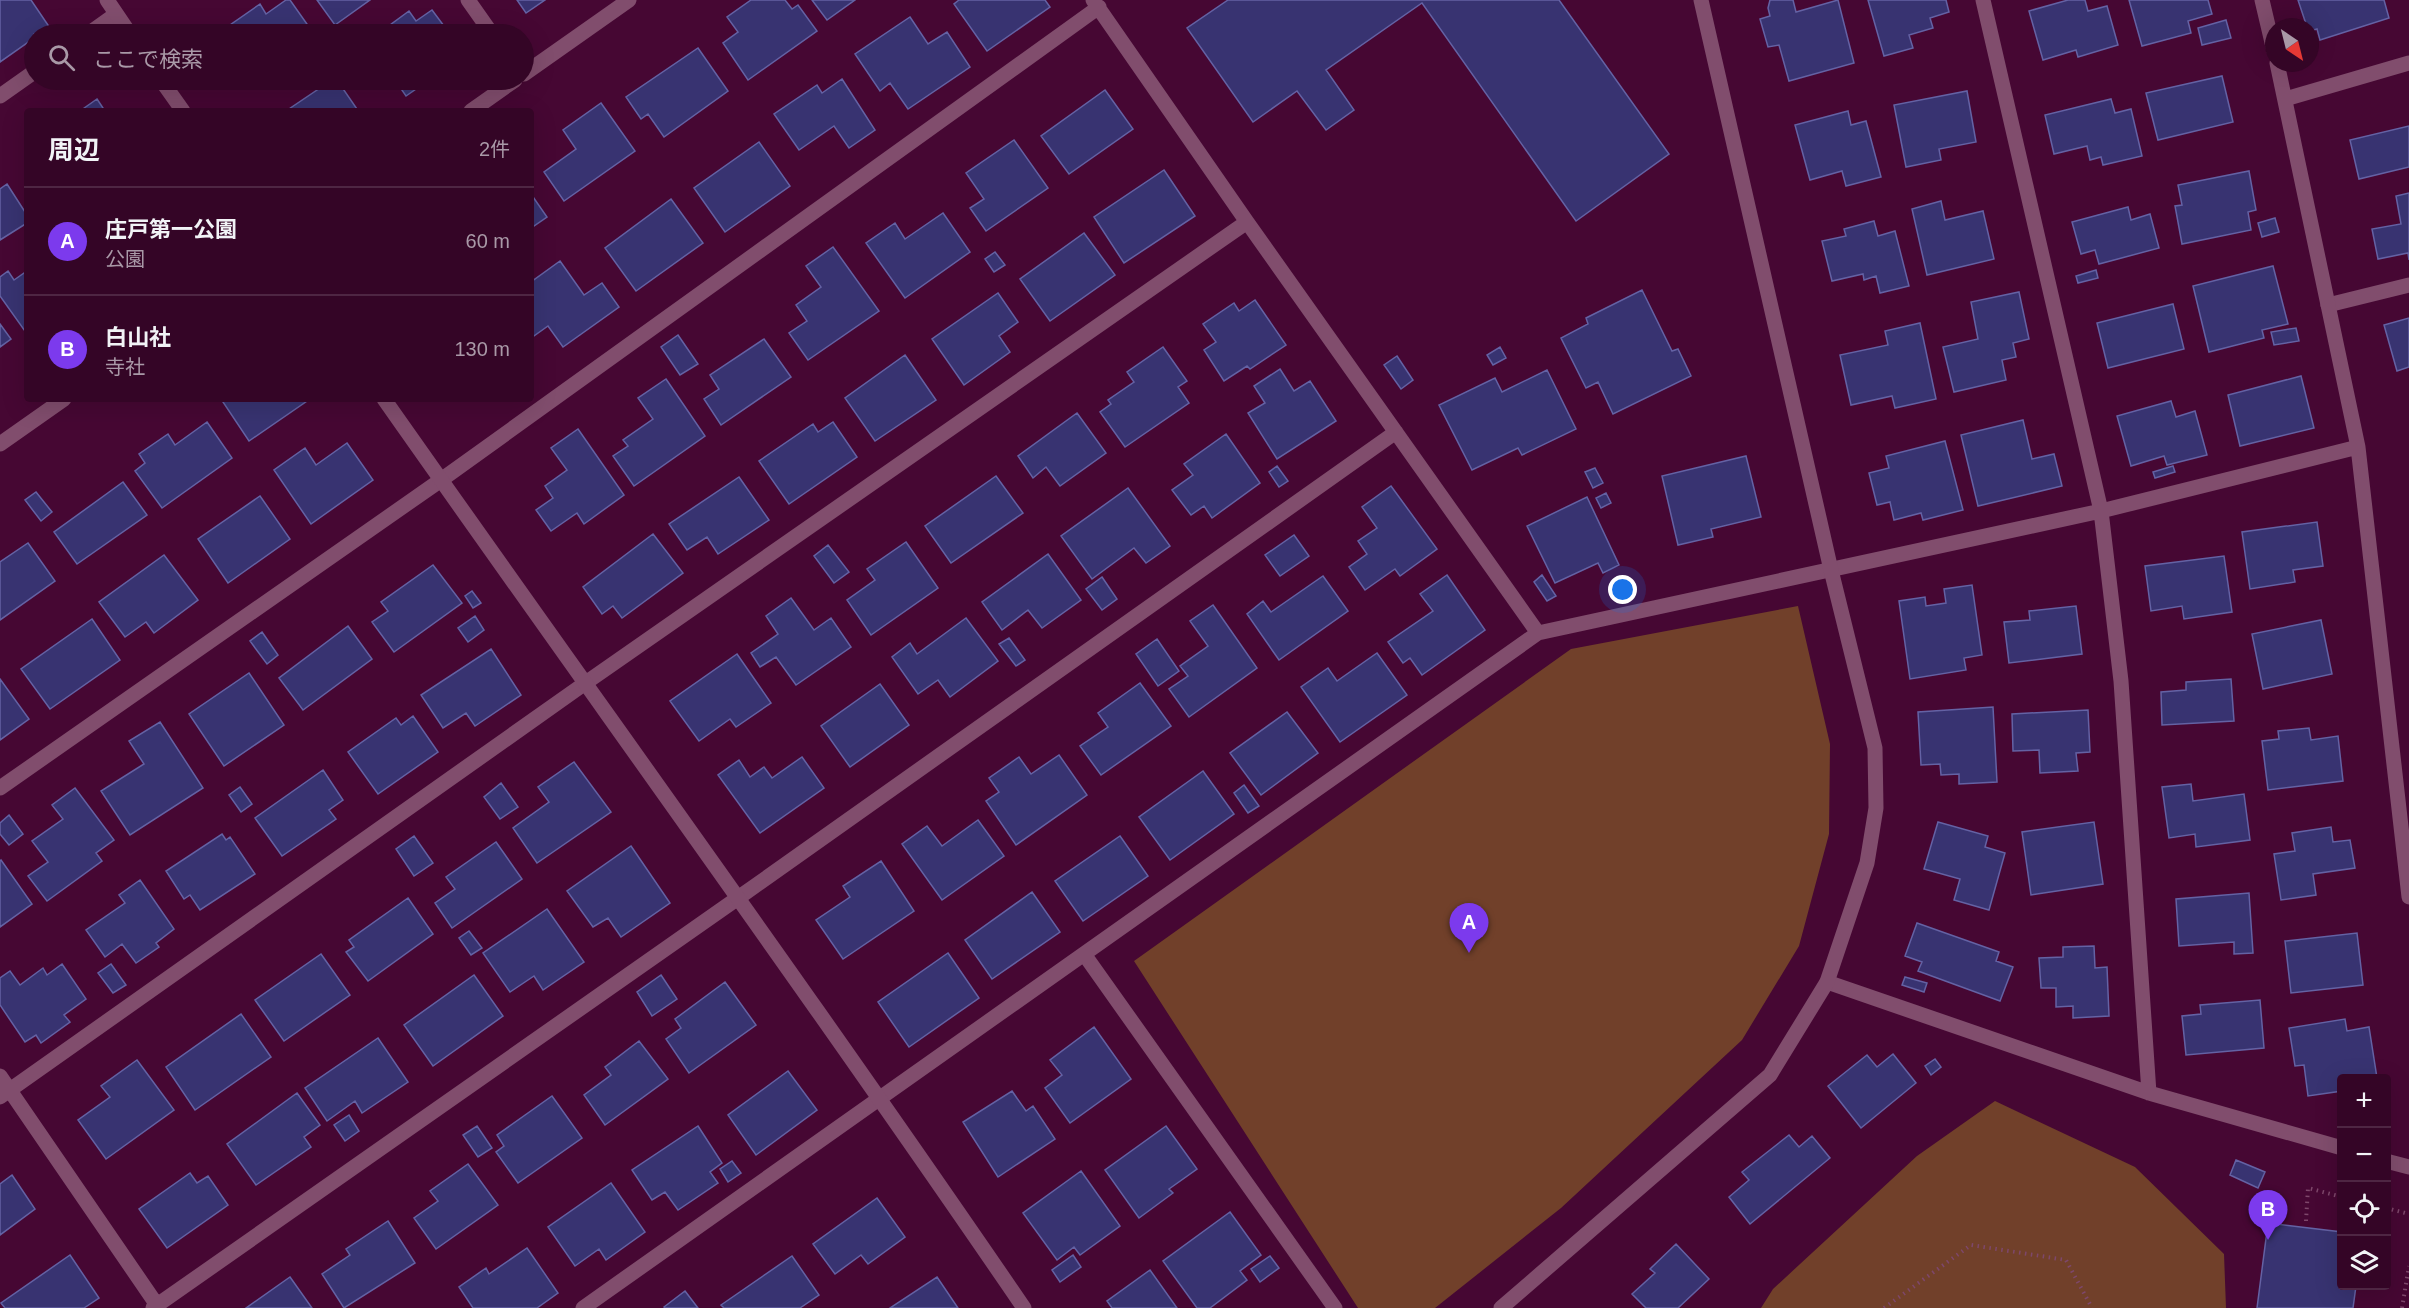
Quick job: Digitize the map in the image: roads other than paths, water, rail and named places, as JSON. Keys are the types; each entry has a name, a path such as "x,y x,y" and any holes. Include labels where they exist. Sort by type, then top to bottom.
{"street":[{"path":"106,0 123,24"},
{"path":"468,0 485,24"},
{"path":"534,67 629,0"},
{"path":"1501,1308 1770,1075 1827,982 1867,863 1876,808 1875,748 1831,570 1701,0"},
{"path":"1983,0 2101,511 2121,681 2148,1093"},
{"path":"2262,0 2266,18"},
{"path":"0,788 441,480 1096,4 1538,633"},
{"path":"102,24 116,14"},
{"path":"2285,99 2409,63"},
{"path":"2279,72 2358,447 2409,897"},
{"path":"0,96 24,79"},
{"path":"168,90 181,108"},
{"path":"475,108 501,90"},
{"path":"5,1094 584,684 1247,222"},
{"path":"2328,305 2409,285"},
{"path":"0,444 60,402"},
{"path":"386,402 584,684 880,1098 1024,1308"},
{"path":"0,1076 5,1094 156,1307 1396,432"},
{"path":"584,1308 1538,633 2101,511 2358,447"},
{"path":"1084,954 1335,1308"},
{"path":"1827,982 2148,1093 2337,1147"},
{"path":"2391,1162 2409,1167"}],"place":[{"name":"庄戸第一公園","path":"1469,953"},
{"name":"白山社","path":"2268,1240"}]}
